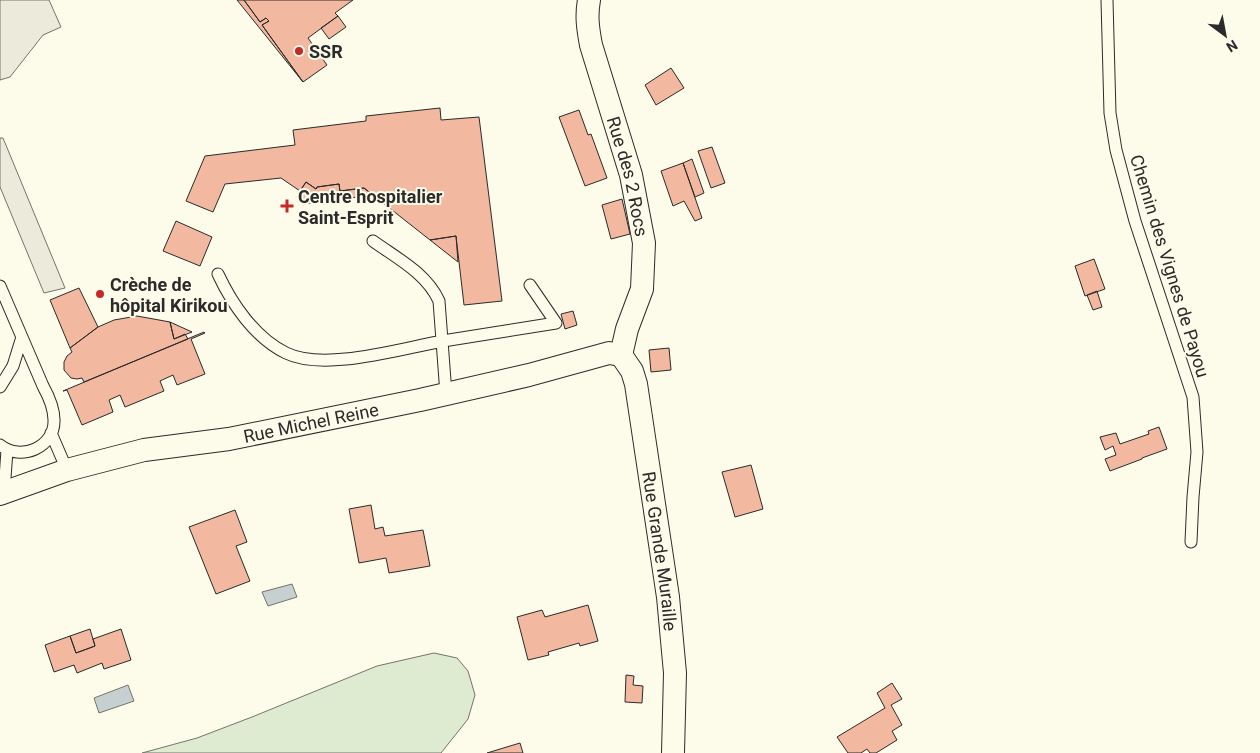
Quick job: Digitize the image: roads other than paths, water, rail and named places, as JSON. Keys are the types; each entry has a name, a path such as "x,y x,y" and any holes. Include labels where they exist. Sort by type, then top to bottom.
{"street":[{"name":"Rue des 2 Rocs","path":"589,0 587,23 591,45 632,175 644,243 642,289 627,329 621,355"},
{"name":"Rue Michel Reine","path":"2,493 67,470 144,450 229,439 446,394 529,375 609,353 621,355"},
{"name":"Rue Grande Muraille","path":"621,355 632,371 636,384 668,597 675,673 673,753"}],"lane":[{"name":"Chemin des Vignes de Payou","path":"1107,0 1110,113 1116,150 1135,221 1193,397 1197,452 1191,542"},
{"path":"372,242 421,275 434,290 439,302 446,394"},
{"path":"218,274 224,287 252,326 267,341 287,354 309,359 340,360 442,341 556,323 530,285"},
{"path":"0,286 48,394 54,412 51,433 40,446 33,450 18,453 3,448 2,493"},
{"path":"0,387 12,366 22,337"},
{"path":"51,433 67,470"}],"place":[{"name":"SSR","path":"299,51"},
{"name":"Centre hospitalier Saint-Esprit","path":"287,206"},
{"name":"Crèche de hôpital Kirikou","path":"100,294"}]}
